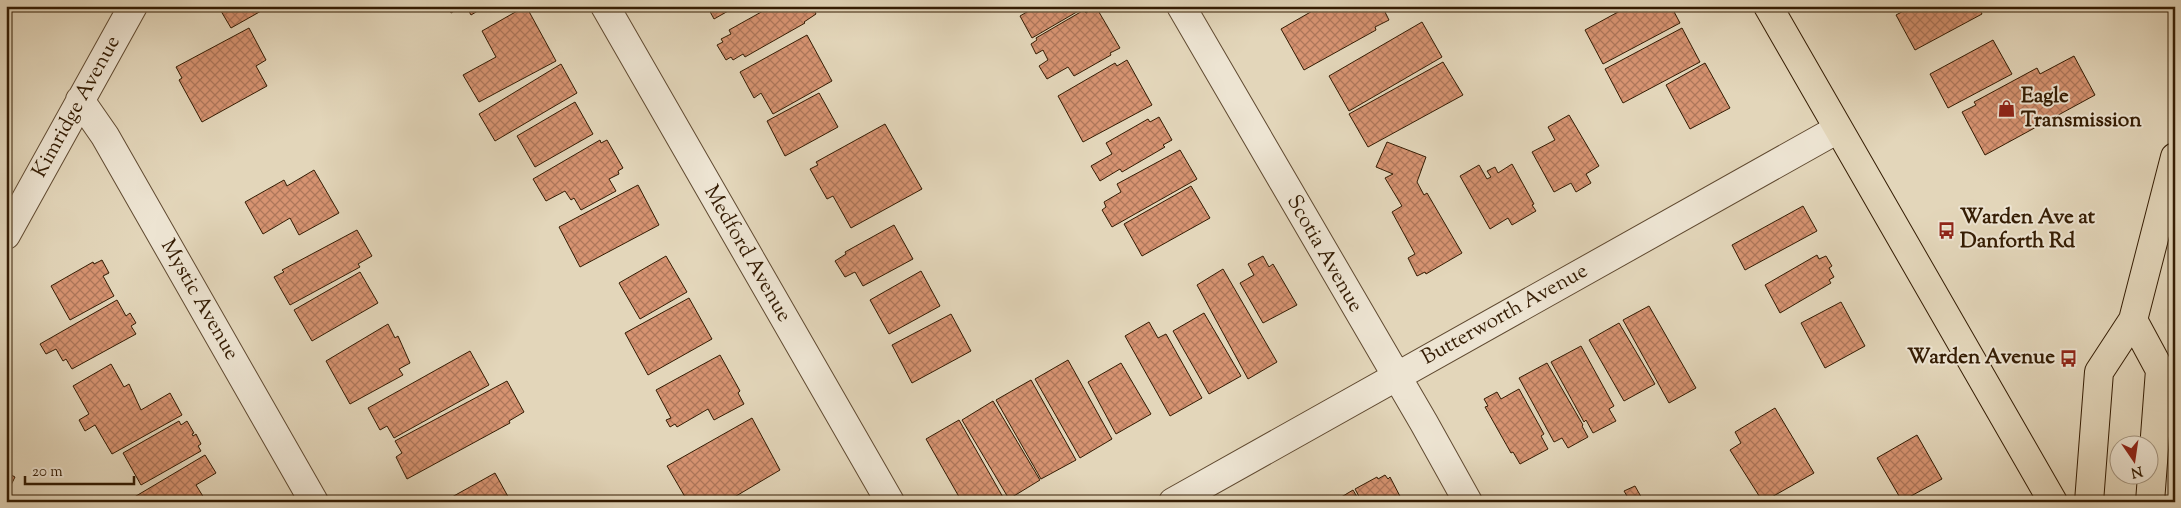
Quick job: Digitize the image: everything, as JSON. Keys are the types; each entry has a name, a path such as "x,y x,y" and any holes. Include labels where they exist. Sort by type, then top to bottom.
{"main road":[{"path":"1768,6 2053,502"},
{"path":"2089,502 2099,372 2133,320 2175,157"},
{"path":"2133,320 2160,370 2166,406 2150,502"}],"street":[{"name":"Kimridge Avenue","path":"6,235 133,6"},
{"name":"Medford Avenue","path":"605,6 890,502"},
{"name":"Scotia Avenue","path":"1181,6 1468,502"},
{"name":"Mystic Avenue","path":"80,100 105,136 314,502"},
{"name":"Butterworth Avenue","path":"1173,502 1396,375 1430,359 1838,129"}],"building":[{"path":"218,6 270,6 231,28"},
{"path":"448,6 463,6 451,13"},
{"path":"466,6 486,6 471,15"},
{"path":"526,6 556,61 479,102 463,75 496,57 482,31"},
{"path":"707,6 737,6 714,19"},
{"path":"772,6 812,6 816,14 805,23 745,57 743,54 733,60 731,57 726,60 717,45 723,42 721,39 731,34 729,30"},
{"path":"1037,6 1087,6 1032,38 1020,16"},
{"path":"1321,6 1382,6 1389,20 1375,27 1376,30 1304,70 1281,29"},
{"path":"1629,6 1671,6 1680,23 1603,64 1585,30"},
{"path":"1913,6 1978,6 1982,14 1915,50 1896,15"},
{"path":"1096,7 1120,48 1074,76 1068,67 1047,79 1039,66 1048,60 1043,50 1036,54 1031,44 1037,40 1036,38 1084,10 1086,13"},
{"path":"1422,22 1442,57 1349,111 1329,76"},
{"path":"249,28 266,60 256,66 267,86 202,122 179,80 182,78 176,67"},
{"path":"1682,28 1700,62 1623,103 1605,69"},
{"path":"807,35 832,81 773,114 761,93 754,98 740,72"},
{"path":"1993,40 2012,74 1948,108 1930,74"},
{"path":"2074,56 2095,95 1985,155 1962,112 1976,105 1974,102 2037,68 2040,74"},
{"path":"1127,60 1152,105 1083,142 1058,96 1115,63 1117,66"},
{"path":"1443,62 1463,95 1368,147 1349,114"},
{"path":"1705,63 1730,108 1690,129 1666,85"},
{"path":"561,64 577,93 495,141 479,114"},
{"path":"819,93 838,127 785,156 767,121"},
{"path":"575,102 593,134 535,167 517,136"},
{"path":"1569,115 1599,166 1586,174 1591,183 1576,192 1571,183 1554,192 1532,152 1555,140 1548,127"},
{"path":"1159,117 1172,140 1163,145 1165,147 1122,172 1120,169 1100,181 1091,166 1112,154 1106,143 1148,119 1150,122"},
{"path":"885,124 922,189 851,228 833,196 827,199 810,169 818,165 816,162"},
{"path":"600,140 601,143 607,140 623,168 618,171 619,174 609,179 616,191 581,210 574,198 571,200 565,191 546,201 533,179"},
{"path":"1387,142 1426,157 1417,182 1424,195 1427,193 1462,253 1426,274 1425,272 1417,276 1408,258 1415,254 1392,212 1402,206 1385,178 1393,174 1376,167"},
{"path":"1180,150 1197,179 1112,227 1102,210 1106,207 1104,202 1121,192 1117,184"},
{"path":"1512,164 1536,211 1512,225 1508,218 1490,229 1460,176 1479,165 1487,179 1491,177 1487,171 1495,167 1498,173"},
{"path":"314,170 339,213 299,235 290,218 263,234 245,202 284,180 287,186"},
{"path":"638,185 659,225 580,267 559,227"},
{"path":"1191,186 1210,218 1142,256 1124,224"},
{"path":"1803,206 1817,231 1745,270 1732,245"},
{"path":"894,225 913,259 863,286 855,272 845,277 835,261 846,254 845,252"},
{"path":"357,230 372,256 358,264 360,267 290,305 274,277 284,272 282,270"},
{"path":"1817,255 1819,259 1826,256 1832,266 1829,268 1834,277 1829,280 1831,283 1780,313 1765,285"},
{"path":"666,256 687,292 640,319 619,283"},
{"path":"1263,256 1269,267 1273,264 1297,305 1263,323 1240,283 1254,275 1248,264"},
{"path":"102,260 109,273 103,276 114,296 70,320 51,286 93,262 94,264"},
{"path":"1223,269 1277,362 1248,379 1197,285"},
{"path":"921,271 940,306 889,334 870,300"},
{"path":"360,272 378,303 312,341 294,310"},
{"path":"689,298 712,339 648,375 625,333"},
{"path":"117,300 126,316 130,313 136,323 131,326 136,334 72,369 66,359 63,361 56,349 46,354 40,344"},
{"path":"1841,302 1865,346 1825,368 1801,323"},
{"path":"1649,306 1696,388 1669,403 1623,320"},
{"path":"1204,313 1241,376 1209,394 1173,331"},
{"path":"951,314 971,351 912,383 892,345"},
{"path":"1149,322 1158,338 1166,334 1202,398 1170,416 1125,336"},
{"path":"1619,323 1655,384 1624,401 1589,340"},
{"path":"388,324 395,338 398,336 410,363 399,369 403,375 350,404 326,361"},
{"path":"1581,346 1614,406 1609,409 1616,421 1593,433 1586,420 1584,422 1551,362"},
{"path":"470,351 489,385 394,438 387,426 380,430 368,408"},
{"path":"720,355 740,391 738,393 744,404 714,420 708,409 677,427 675,424 670,427 666,420 671,418 656,390"},
{"path":"1068,360 1112,439 1080,458 1035,379"},
{"path":"1121,363 1151,414 1116,434 1088,382"},
{"path":"1547,363 1588,437 1568,448 1562,438 1554,442 1519,378"},
{"path":"111,364 124,387 129,384 141,410 170,393 182,415 112,454 95,425 85,431 79,420 89,414 73,386"},
{"path":"1031,380 1076,460 1041,479 996,400"},
{"path":"507,381 524,412 509,421 510,423 407,479 396,457 402,453 395,441"},
{"path":"1519,389 1544,434 1541,436 1548,449 1520,464 1513,452 1511,453 1485,407 1488,406 1484,399 1497,392 1501,399"},
{"path":"993,401 1040,480 1009,499 962,420"},
{"path":"1775,408 1814,473 1763,502 1730,450 1741,443 1735,432"},
{"path":"752,418 780,470 726,502 688,502 667,466"},
{"path":"959,420 1004,499 998,502 962,502 926,439"},
{"path":"179,421 181,425 187,421 194,433 192,434 193,436 196,434 201,444 198,446 201,451 141,485 123,453"},
{"path":"1917,435 1942,479 1902,501 1877,458"},
{"path":"205,455 216,473 196,485 204,498 198,502 126,502"},
{"path":"6,472 15,477 6,495"},
{"path":"495,473 511,502 443,502"},
{"path":"1385,475 1388,479 1390,477 1403,502 1362,502 1355,489 1377,477 1378,479"},
{"path":"1635,486 1644,502 1617,502 1627,496 1624,491"},
{"path":"1353,490 1360,502 1332,502 1343,496"}],"railway":[{"path":"6,15 11,6"}],"place":[{"name":"Eagle Transmission","path":"2007,109"},
{"name":"Warden Ave at Danforth Rd","path":"1946,230"},
{"name":"Warden Avenue","path":"2069,358"}]}
